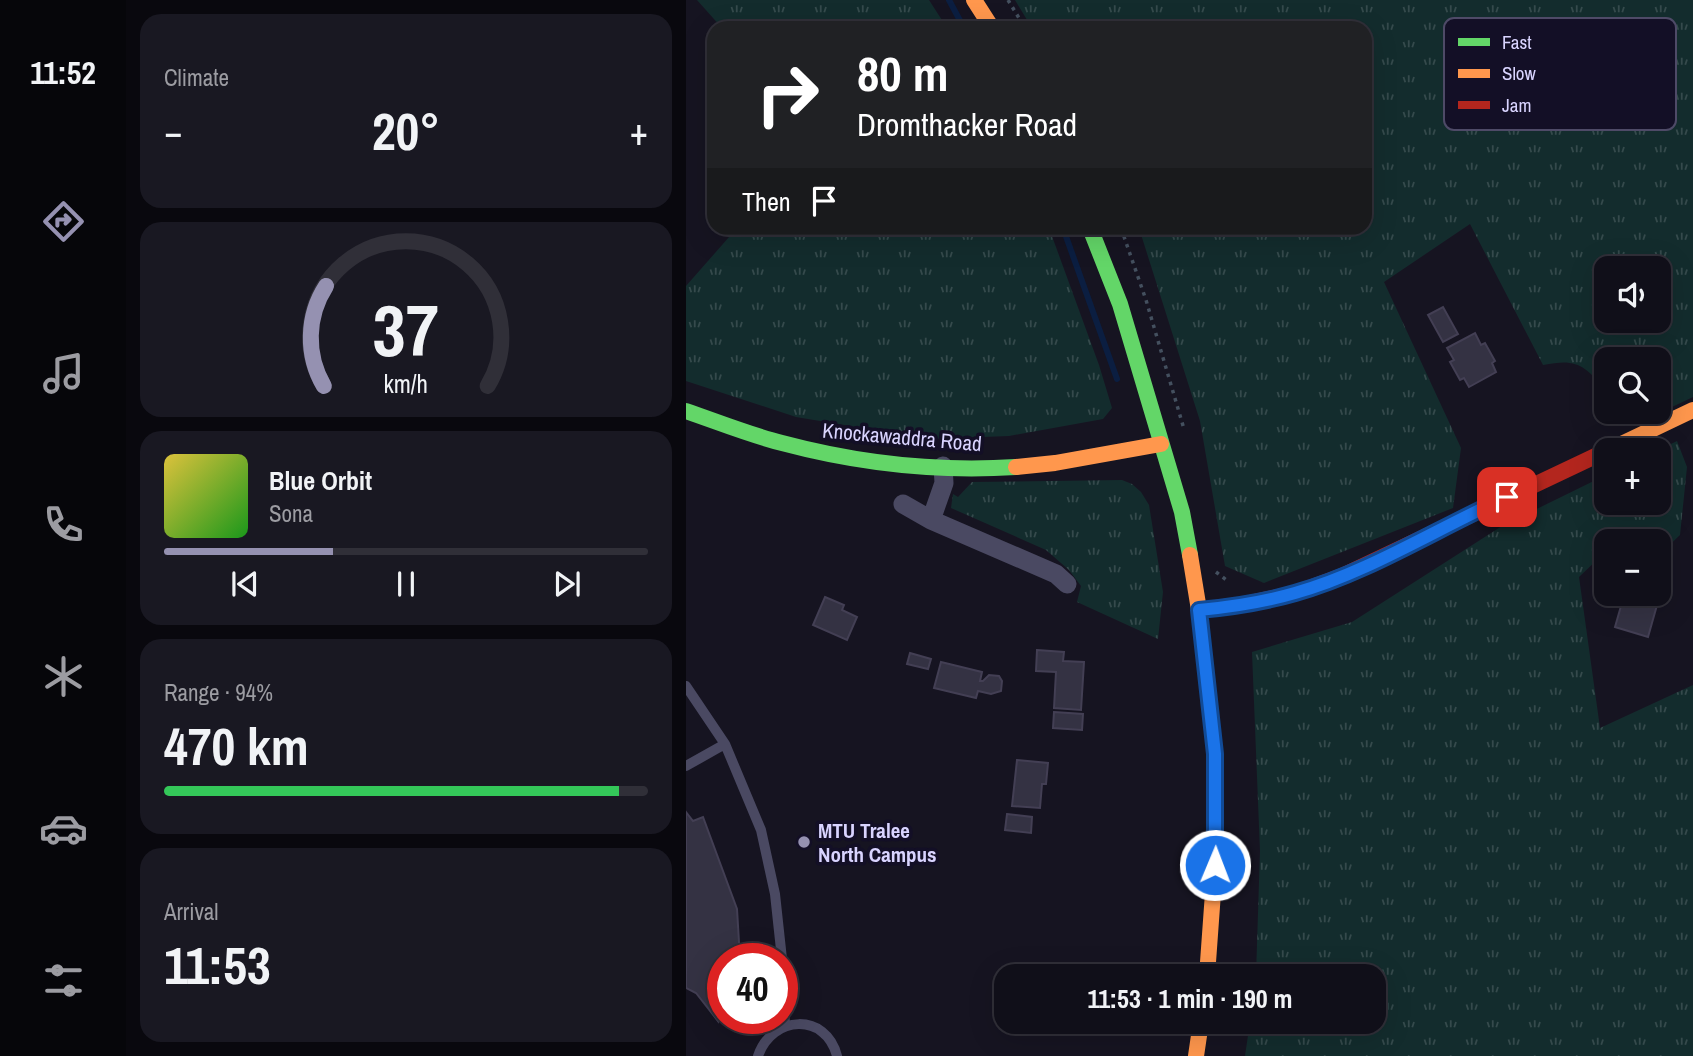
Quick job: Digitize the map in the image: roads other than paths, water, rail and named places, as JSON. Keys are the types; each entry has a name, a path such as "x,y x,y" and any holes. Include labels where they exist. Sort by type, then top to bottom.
{"street":[{"path":"974,0 988,21"},
{"path":"1093,235 1120,303 1182,512 1199,610 1215,754 1215,865 1208,964"},
{"path":"1634,438 1693,410"},
{"name":"Knockawaddra Road","path":"686,411 797,447 861,458 943,466 1042,465 1161,443"},
{"path":"1199,610 1240,605 1296,593 1342,576 1594,456"},
{"path":"931,520 944,483 943,466"},
{"path":"903,504 931,520 1055,573 1067,584"},
{"path":"1195,1056 1199,1034"}],"lane":[{"path":"686,687 725,744 761,830 775,894 780,943"},
{"path":"686,766 725,744"},
{"path":"798,1025 816,1028 824,1033 835,1048 837,1056"},
{"path":"758,1056 766,1038 772,1034"}],"waterway":[{"path":"949,0 960,21"},
{"path":"1066,235 1117,379"}],"place":[{"name":"MTU Tralee North Campus","path":"804,842"}]}
